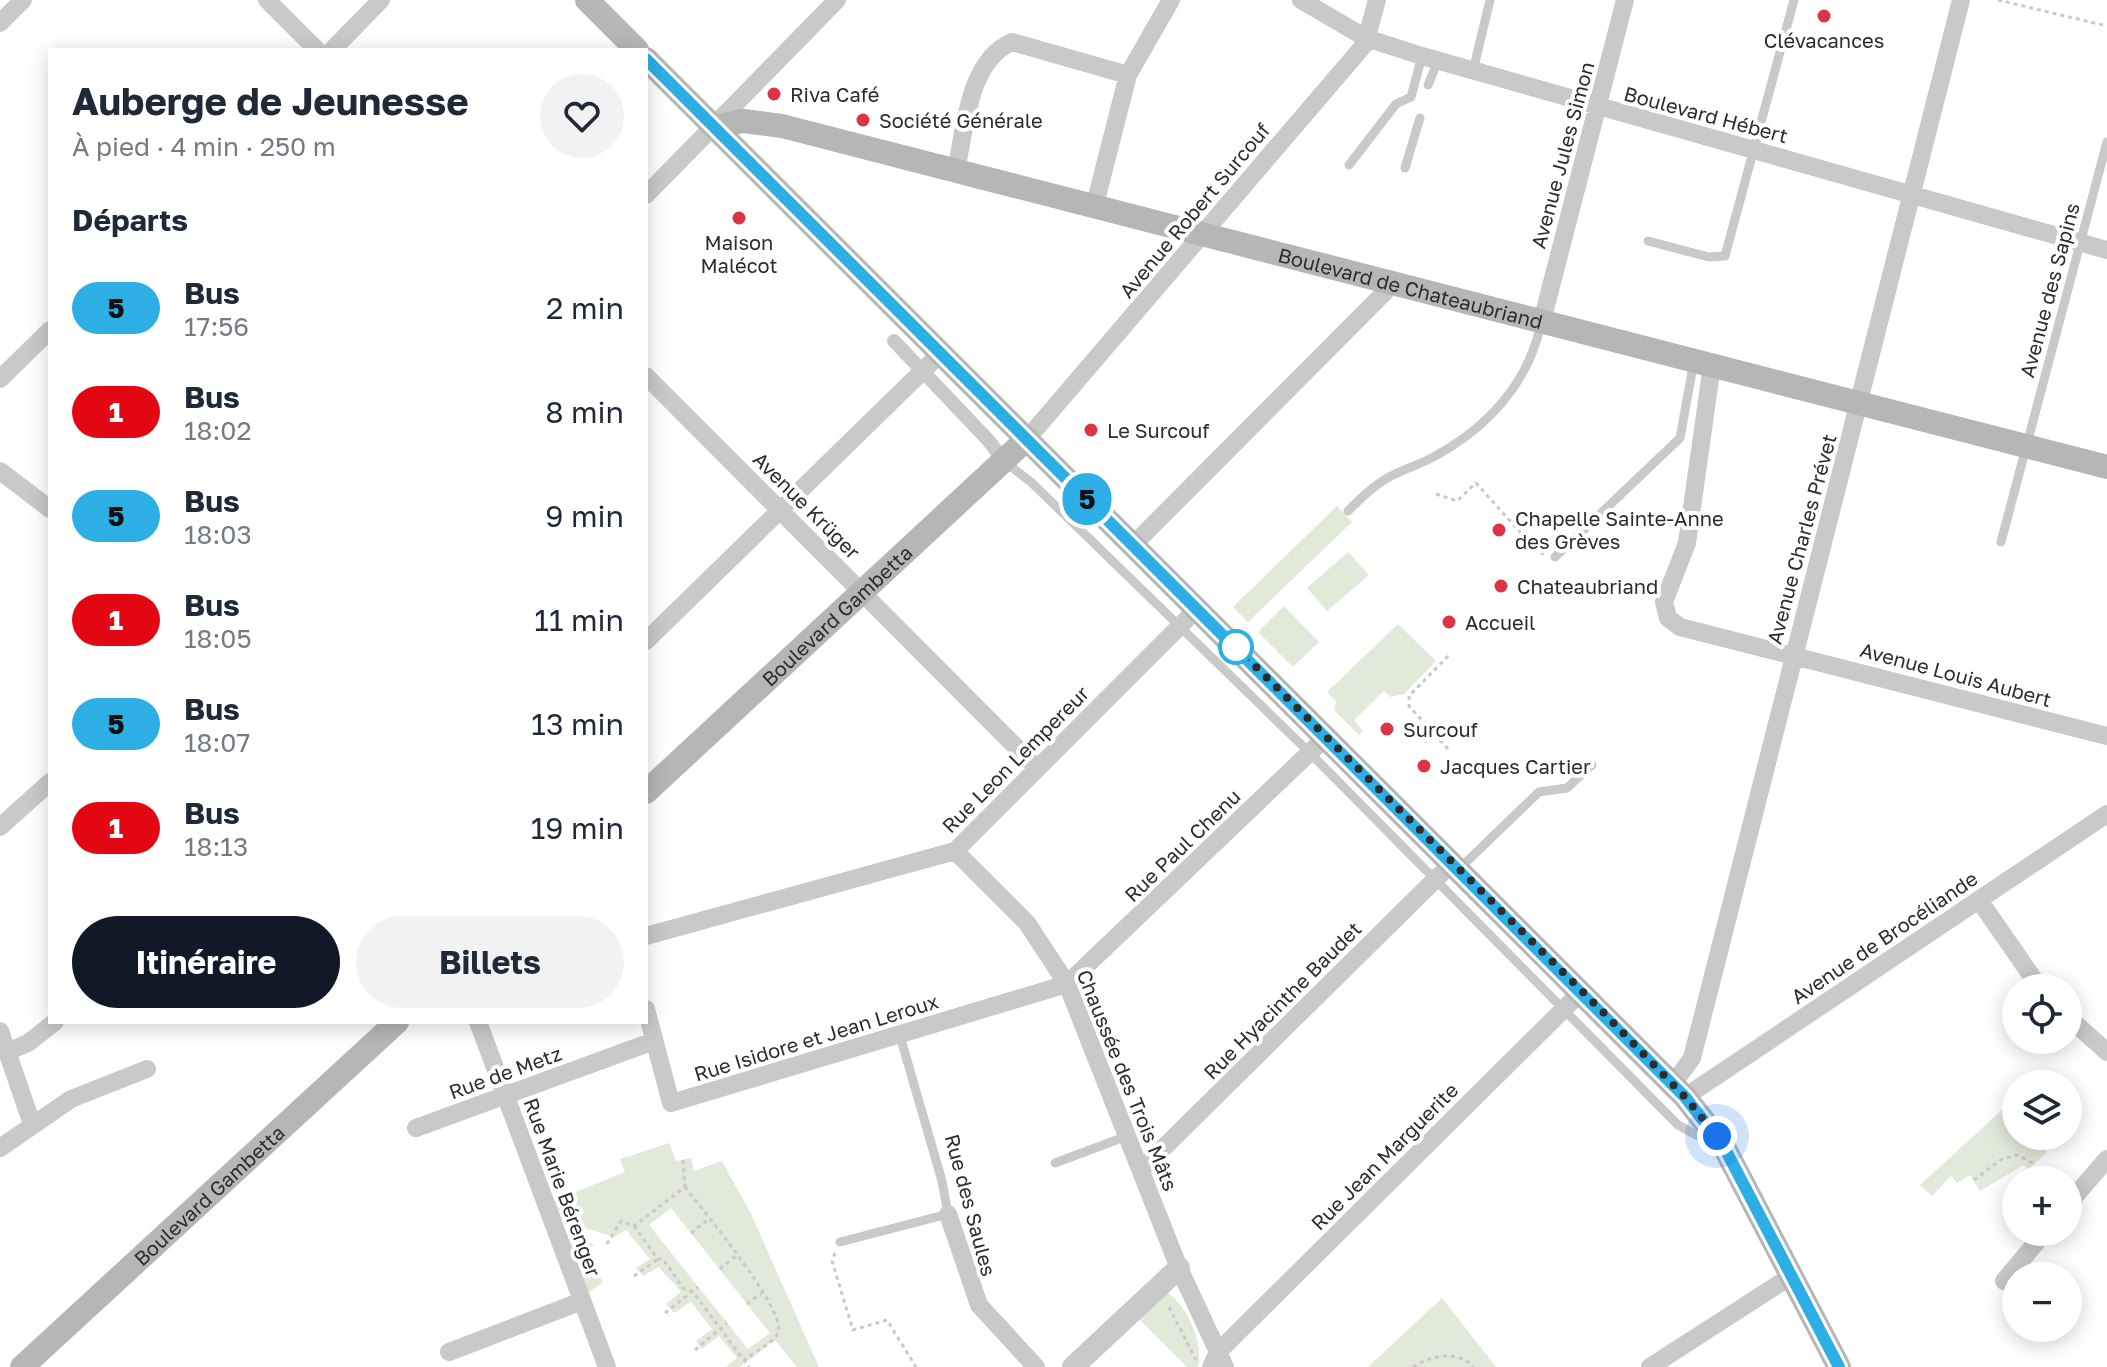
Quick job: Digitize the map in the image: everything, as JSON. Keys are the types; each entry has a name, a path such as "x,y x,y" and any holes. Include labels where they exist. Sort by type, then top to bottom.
{"main road":[{"path":"587,0 635,48"},
{"path":"648,61 1133,545 1189,617 1449,871 1573,1000 1679,1090 1711,1127 1839,1367"},
{"name":"Boulevard de Chateaubriand","path":"714,127 743,121 762,122 2107,467"},
{"name":"Boulevard Gambetta","path":"648,790 1027,439"},
{"name":"Boulevard Gambetta","path":"22,1367 395,1024"}],"street":[{"path":"0,23 23,0"},
{"path":"267,0 315,48"},
{"path":"334,48 381,0"},
{"path":"648,193 837,0"},
{"path":"1094,208 1128,75 1171,0"},
{"name":"Boulevard Hébert","path":"1301,0 1366,38 1430,58 2107,250"},
{"name":"Avenue Robert Surcouf","path":"1027,439 1365,44 1377,0"},
{"name":"Avenue Jules Simon","path":"1542,321 1625,0"},
{"name":"Avenue Charles Prévet","path":"1679,1090 1692,1058 1961,0"},
{"path":"956,171 981,69 996,49 1012,42 1128,75"},
{"path":"1133,545 1394,283"},
{"path":"0,379 48,332"},
{"path":"894,341 1003,460"},
{"path":"648,639 941,353"},
{"name":"Avenue Louis Aubert","path":"1703,363 1687,543 1664,602 1668,618 1680,627 2107,736"},
{"name":"Avenue Krüger","path":"648,378 1037,768"},
{"path":"0,471 48,507"},
{"name":"Rue Leon Lempereur","path":"648,935 955,851 1189,617"},
{"name":"Rue Paul Chenu","path":"1067,984 1318,745"},
{"path":"0,827 48,784"},
{"name":"Avenue de Brocéliande","path":"1679,1090 1979,900 2107,814"},
{"name":"Chaussée des Trois Mâts","path":"955,851 1027,923 1067,984 1142,1169 1171,1274 1218,1362"},
{"name":"Rue Hyacinthe Baudet","path":"1142,1169 1449,871"},
{"path":"1979,900 2030,974"},
{"name":"Rue Isidore et Jean Leroux","path":"648,1017 671,1103 1067,984"},
{"name":"Rue Jean Marguerite","path":"1218,1362 1573,1000"},
{"path":"7,1052 28,1043 52,1024"},
{"name":"Rue Marie Bérenger","path":"479,1024 607,1367"},
{"path":"2082,1030 2107,1052"},
{"path":"0,1031 32,1124"},
{"name":"Rue de Metz","path":"416,1128 654,1041"},
{"path":"0,1148 71,1099 147,1069"},
{"path":"2082,1188 2107,1159"},
{"name":"Rue des Saules","path":"948,1214 979,1305 1036,1367"},
{"path":"2020,1262 2033,1246"},
{"path":"1073,1367 1171,1274"},
{"path":"1650,1367 1791,1276"},
{"path":"449,1352 582,1301"}],"lane":[{"path":"1473,71 1490,0"},
{"path":"1648,241 1709,257 1725,256 1794,0"},
{"path":"1428,85 1430,58"},
{"path":"1349,165 1396,104 1411,97 1430,58"},
{"path":"1405,168 1420,118"},
{"name":"Avenue des Sapins","path":"2001,542 2107,142"},
{"path":"1348,511 1372,488 1438,455 1497,409 1517,387 1528,367 1542,321"},
{"path":"1555,557 1680,438 1703,363"},
{"path":"1003,460 1189,617"},
{"path":"1449,871 1539,792 1567,788 1592,765"},
{"path":"1573,1000 1678,1125 1698,1136 1711,1127"},
{"name":"Rue des Saules","path":"900,1036 942,1181 948,1214"},
{"path":"1055,1163 1128,1136"},
{"path":"840,1242 948,1214"}],"path":[{"path":"1998,0 2107,26"},
{"path":"1436,494 1457,501 1476,483 1538,552 1555,557"},
{"path":"1448,749 1409,706 1409,696 1451,653"},
{"path":"1417,733 1427,729"},
{"path":"1426,743 1427,729"},
{"path":"1974,1180 2002,1159 2018,1155 2036,1165"},
{"path":"683,1160 685,1187 764,1291 779,1328 777,1335 744,1360"},
{"path":"634,1226 685,1187"},
{"path":"691,1233 709,1219"},
{"path":"607,1244 621,1221 634,1226 683,1288 693,1292 749,1367"},
{"path":"840,1242 832,1261 853,1330 887,1320 916,1367"},
{"path":"634,1276 670,1252"},
{"path":"720,1269 737,1255"},
{"path":"1171,1274 1171,1314 1191,1356 1201,1367"},
{"path":"665,1313 698,1287"},
{"path":"747,1304 764,1291"},
{"path":"695,1350 727,1323"},
{"path":"1413,1367 1425,1360 1451,1355 1467,1360 1474,1367"}],"green space":[{"path":"1337,506 1352,522 1248,622 1233,607"},
{"path":"1348,552 1369,575 1327,611 1307,588"},
{"path":"1284,606 1319,642 1293,667 1258,632"},
{"path":"1398,624 1436,661 1404,694 1390,697 1384,691 1354,720 1363,731 1359,735 1334,710 1336,701 1327,692"},
{"path":"2002,1110 2002,1150 2047,1152 2032,1166 2002,1166 2002,1178 1980,1191 1970,1175 1957,1183 1951,1176 1932,1196 1920,1185"},
{"path":"669,1143 676,1161 691,1158 694,1171 722,1161 751,1214 819,1367 797,1367 775,1340 740,1367 726,1367 737,1358 719,1336 702,1349 696,1341 712,1329 691,1302 674,1313 666,1304 681,1292 659,1267 643,1276 636,1268 650,1259 626,1230 614,1237 558,1219 551,1202 625,1172 620,1159","holes":["671,1208 770,1333 748,1349 649,1225"]},
{"path":"581,1236 594,1245 586,1253 603,1282 587,1294 568,1246 572,1237"},
{"path":"1165,1291 1180,1305 1192,1324 1198,1346 1198,1367 1187,1367 1140,1320 1140,1313"},
{"path":"1442,1298 1496,1367 1368,1367"}],"bus line":[{"name":"5","path":"648,61 1685,1097 1724,1147 1839,1367"}],"place":[{"name":"Clévacances","path":"1824,16"},
{"name":"Riva Café","path":"774,94"},
{"name":"Société Générale","path":"863,120"},
{"name":"Maison Malécot","path":"739,218"},
{"name":"Le Surcouf","path":"1091,430"},
{"name":"Chapelle Sainte-Anne des Grèves","path":"1499,530"},
{"name":"Chateaubriand","path":"1501,586"},
{"name":"Accueil","path":"1449,622"},
{"name":"Surcouf","path":"1387,729"},
{"name":"Jacques Cartier","path":"1424,766"}],"route":[{"path":"1236,647 1600,1009 1685,1097 1717,1136"}]}
